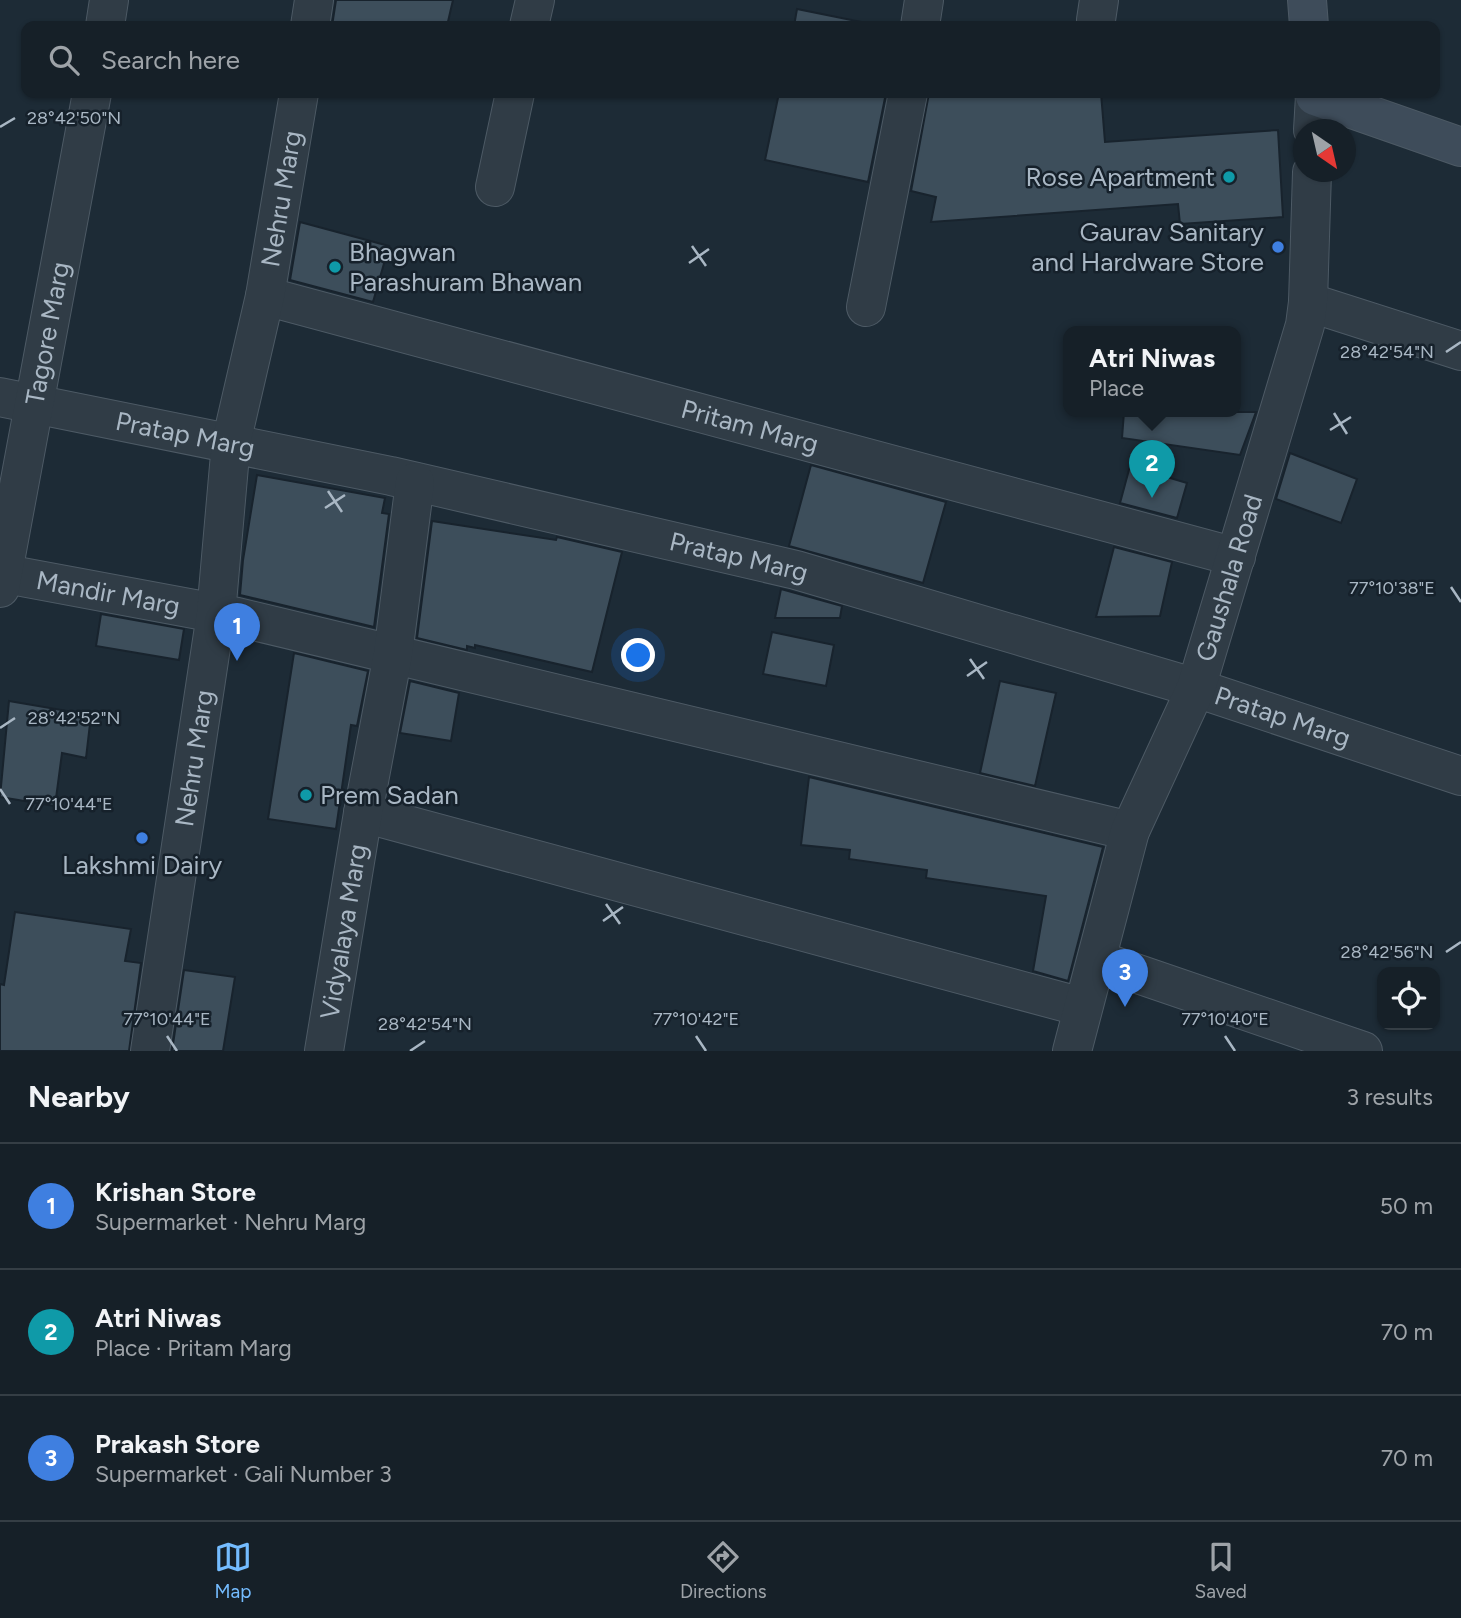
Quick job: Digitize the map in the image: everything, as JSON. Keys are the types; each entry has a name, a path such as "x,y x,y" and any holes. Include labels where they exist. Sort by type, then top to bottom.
{"street":[{"path":"106,21 109,0"},
{"path":"311,21 314,0"},
{"path":"530,21 535,0"},
{"path":"921,21 925,0"},
{"path":"1307,0 1309,21"},
{"name":"Tagore Marg","path":"1,578 18,400 91,98"},
{"name":"Nehru Marg","path":"150,1051 216,614 232,443 265,296 298,98"},
{"path":"495,187 513,98"},
{"path":"866,307 907,98"},
{"path":"1314,106 1461,147"},
{"name":"Gaushala Road","path":"1072,1051 1130,831 1196,688 1305,325 1312,182"},
{"name":"Pritam Marg","path":"265,296 1236,557"},
{"path":"1308,302 1461,351"},
{"name":"Pratap Marg","path":"18,400 415,482 796,570 1196,688 1461,776"},
{"name":"Vidyalaya Marg","path":"324,1051 363,813 393,654 415,482"},
{"name":"Mandir Marg","path":"1,578 216,614 1130,831"},
{"path":"363,813 1082,1007"},
{"path":"1097,960 1363,1051"}],"building":[{"path":"336,0 453,0 448,21 333,21"},
{"path":"797,9 856,21 795,21"},
{"path":"778,98 885,98 868,182 765,160"},
{"path":"928,98 1101,98 1105,142 1278,130 1283,217 1180,224 1178,204 931,222 936,197 911,191"},
{"name":"Bhagwan Parashuram Bhawan","path":"300,222 389,246 373,302 290,280"},
{"path":"1241,412 1256,412 1240,455 1122,438 1124,417 1241,417"},
{"path":"1290,453 1357,479 1341,523 1276,499"},
{"path":"811,465 946,502 923,583 789,546"},
{"path":"1130,466 1187,483 1177,518 1120,503"},
{"path":"257,475 385,498 382,513 389,514 374,627 240,595"},
{"path":"432,521 556,540 557,537 622,552 592,672 475,645 475,648 467,646 467,650 417,638"},
{"path":"1114,547 1172,562 1160,616 1096,617"},
{"path":"781,589 842,606 840,618 775,618"},
{"path":"101,614 184,629 179,660 96,646"},
{"path":"772,632 834,645 826,686 763,674"},
{"path":"294,653 368,671 357,726 351,725 336,829 268,819"},
{"path":"410,681 459,693 451,741 400,733"},
{"path":"1000,681 1056,693 1035,786 980,773"},
{"path":"9,701 91,715 86,758 62,753 55,806 0,797"},
{"path":"809,777 1103,847 1068,981 1033,971 1046,896 926,878 927,870 849,859 850,850 801,845"},
{"path":"15,912 131,929 125,961 141,963 129,1051 0,1051 0,984 4,985"},
{"path":"184,970 235,977 223,1051 172,1051"}],"place":[{"name":"Rose Apartment","path":"1229,177"},
{"name":"Gaurav Sanitary and Hardware Store","path":"1278,247"},
{"name":"Bhagwan Parashuram Bhawan","path":"335,267"},
{"name":"Atri Niwas","path":"1152,498"},
{"name":"Krishan Store","path":"237,661"},
{"name":"Prem Sadan","path":"306,795"},
{"name":"Lakshmi Dairy","path":"142,838"},
{"name":"Prakash Store","path":"1125,1007"}]}
